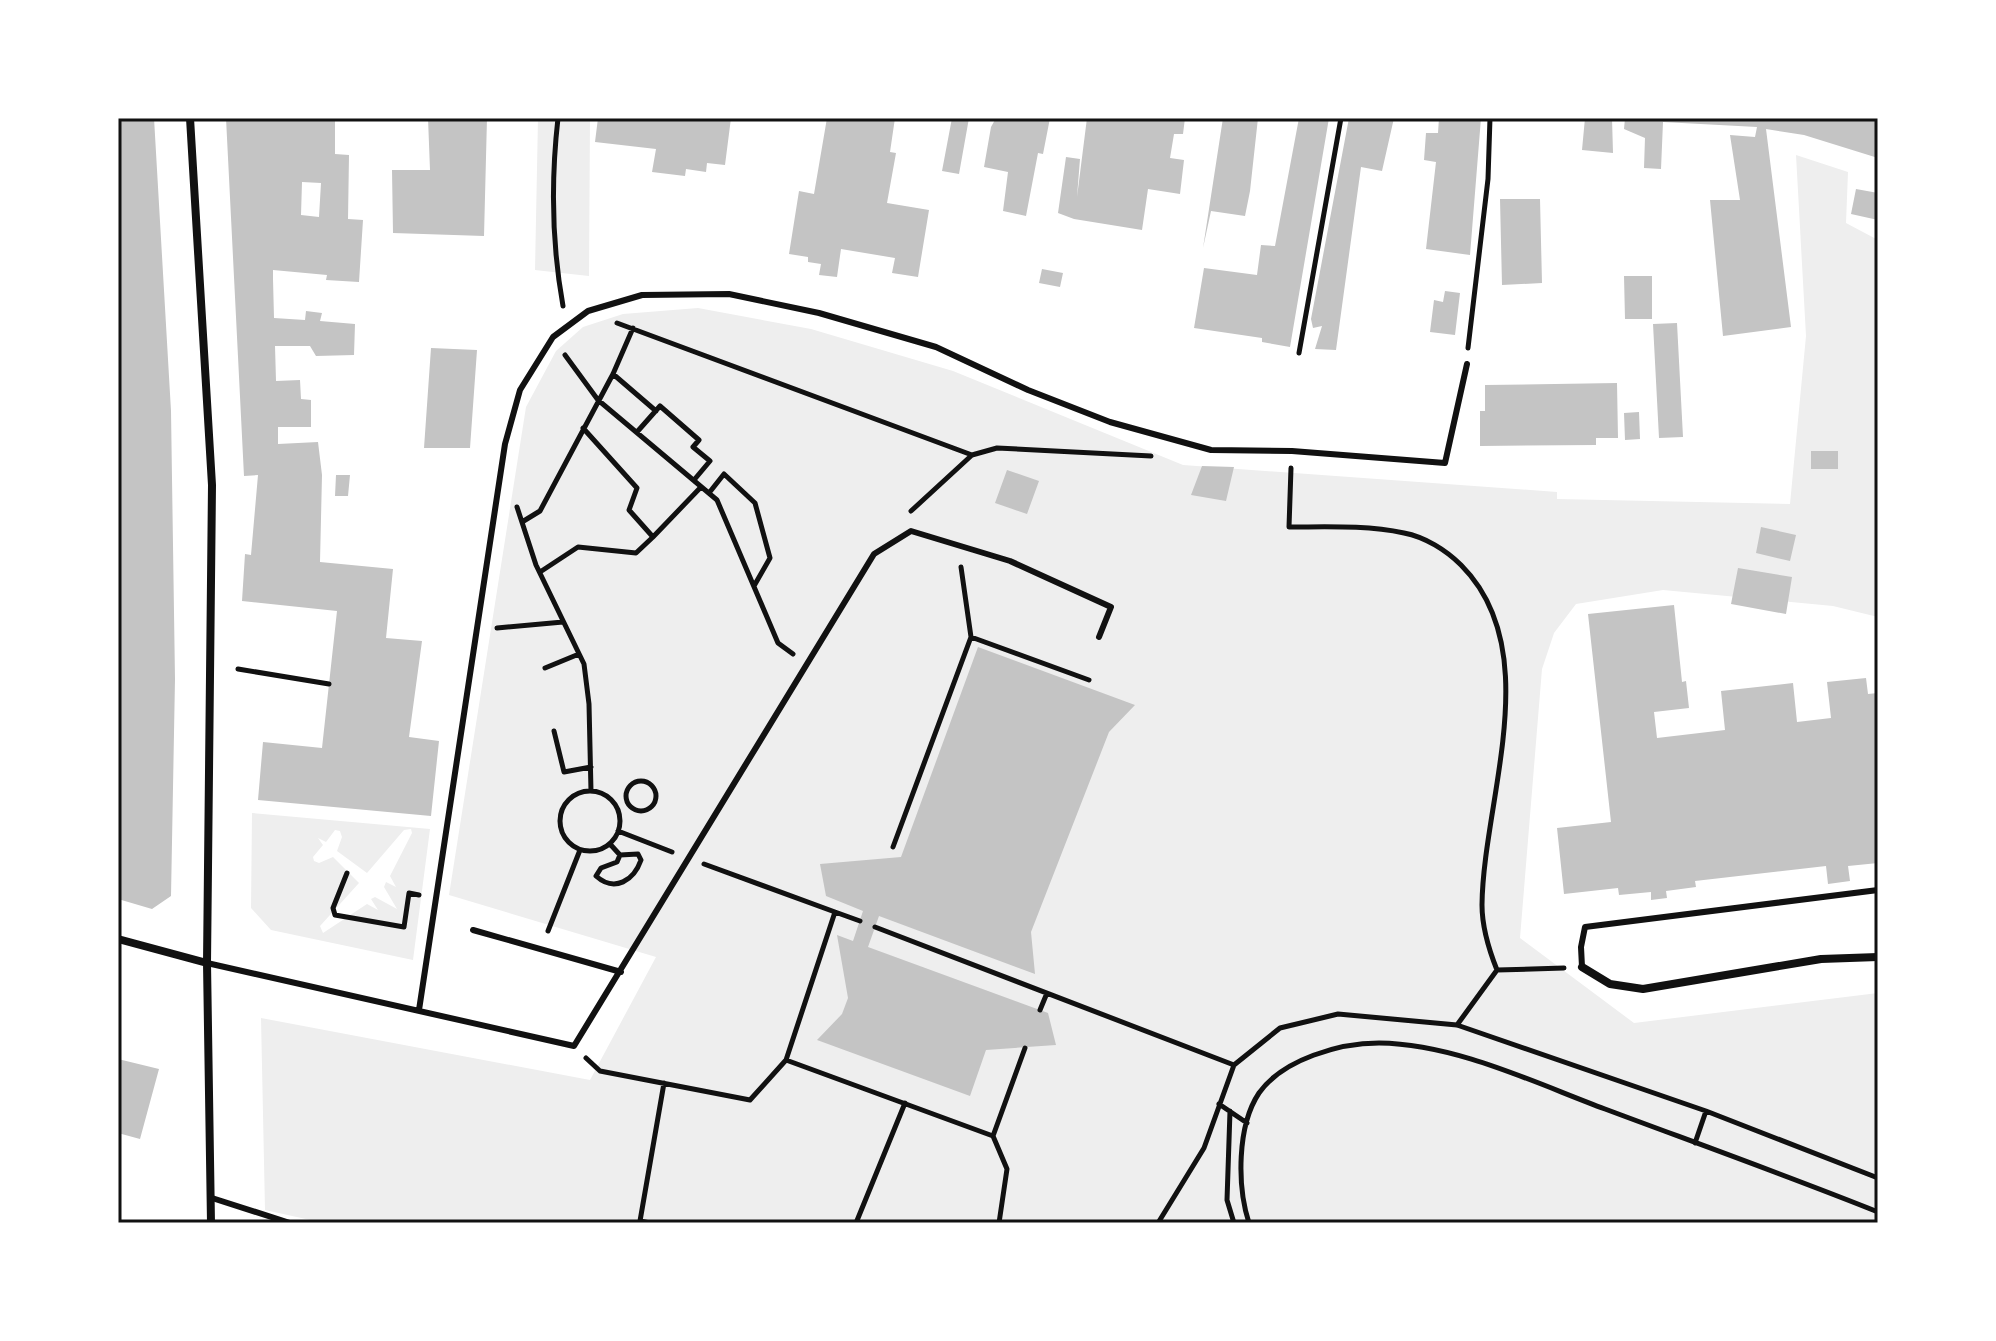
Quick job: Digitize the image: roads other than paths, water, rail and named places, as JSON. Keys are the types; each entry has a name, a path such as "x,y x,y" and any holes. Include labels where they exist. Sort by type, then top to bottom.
{"street":[{"path":"190,118 212,485 207,963 211,1223"},
{"path":"118,939 207,963"},
{"path":"1582,967 1610,984 1643,989 1821,959 1878,957"}],"lane":[{"path":"419,1010 505,444 520,390 553,337 588,311 642,295 729,294 819,313 936,347 1028,390 1110,422 1211,450 1292,451 1445,463 1467,364"},
{"path":"207,963 574,1046 692,859 874,554 911,531 1010,561 1111,607 1099,637"},
{"path":"1582,967 1581,947 1585,927 1878,890"},
{"path":"473,930 621,972"},
{"path":"212,1198 290,1223"}]}
